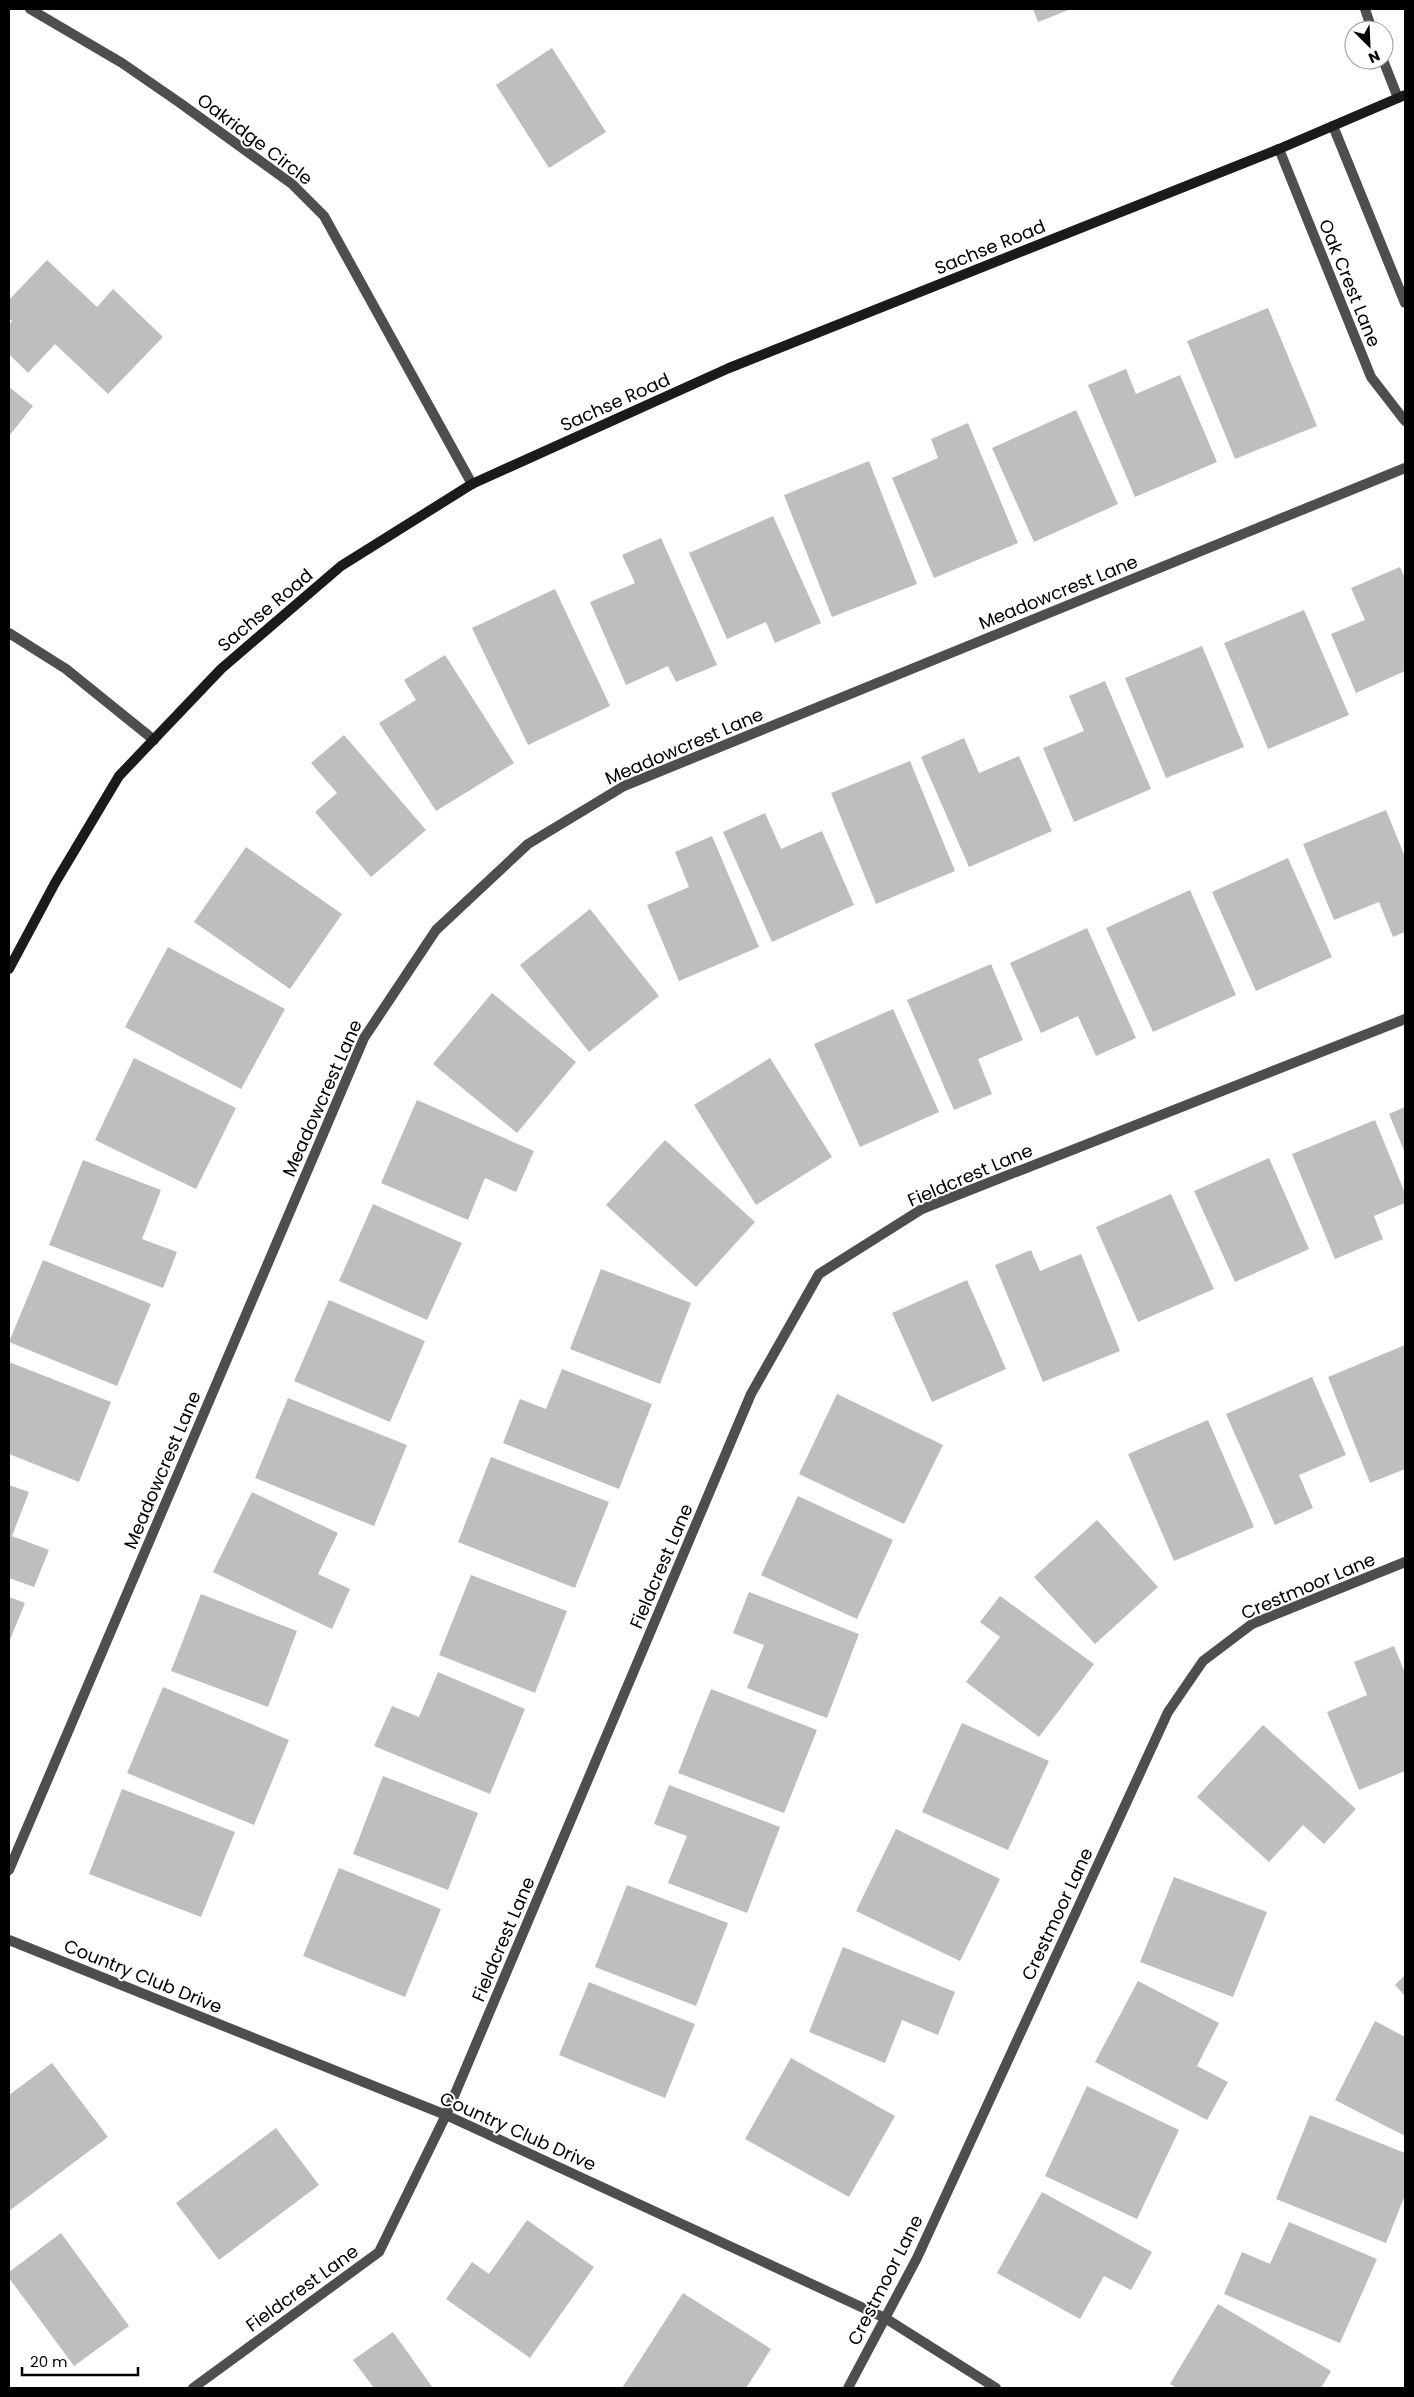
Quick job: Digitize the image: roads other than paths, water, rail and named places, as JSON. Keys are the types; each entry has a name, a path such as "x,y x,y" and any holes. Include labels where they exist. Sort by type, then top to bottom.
{"main road":[{"name":"Sachse Road","path":"9,969 55,883 120,776 220,669 341,566 472,484 729,368 1279,149 1401,97"}],"street":[{"name":"Oakridge Circle","path":"30,9 122,63 180,103 292,184 324,216 472,484"},
{"path":"1389,70 1401,97"},
{"path":"1333,126 1405,303"},
{"name":"Oak Crest Lane","path":"1279,149 1371,378 1405,421"},
{"name":"Meadowcrest Lane","path":"9,1870 364,1038 436,930 528,844 624,786 1405,468"},
{"path":"9,633 66,669 154,740"},
{"name":"Fieldcrest Lane","path":"193,2388 379,2252 446,2115 751,1394 819,1274 922,1210 1405,1020"},
{"name":"Crestmoor Lane","path":"848,2388 917,2258 1168,1712 1203,1661 1252,1624 1405,1562"},
{"name":"Country Club Drive","path":"9,1940 446,2115 885,2318 996,2388"}]}
